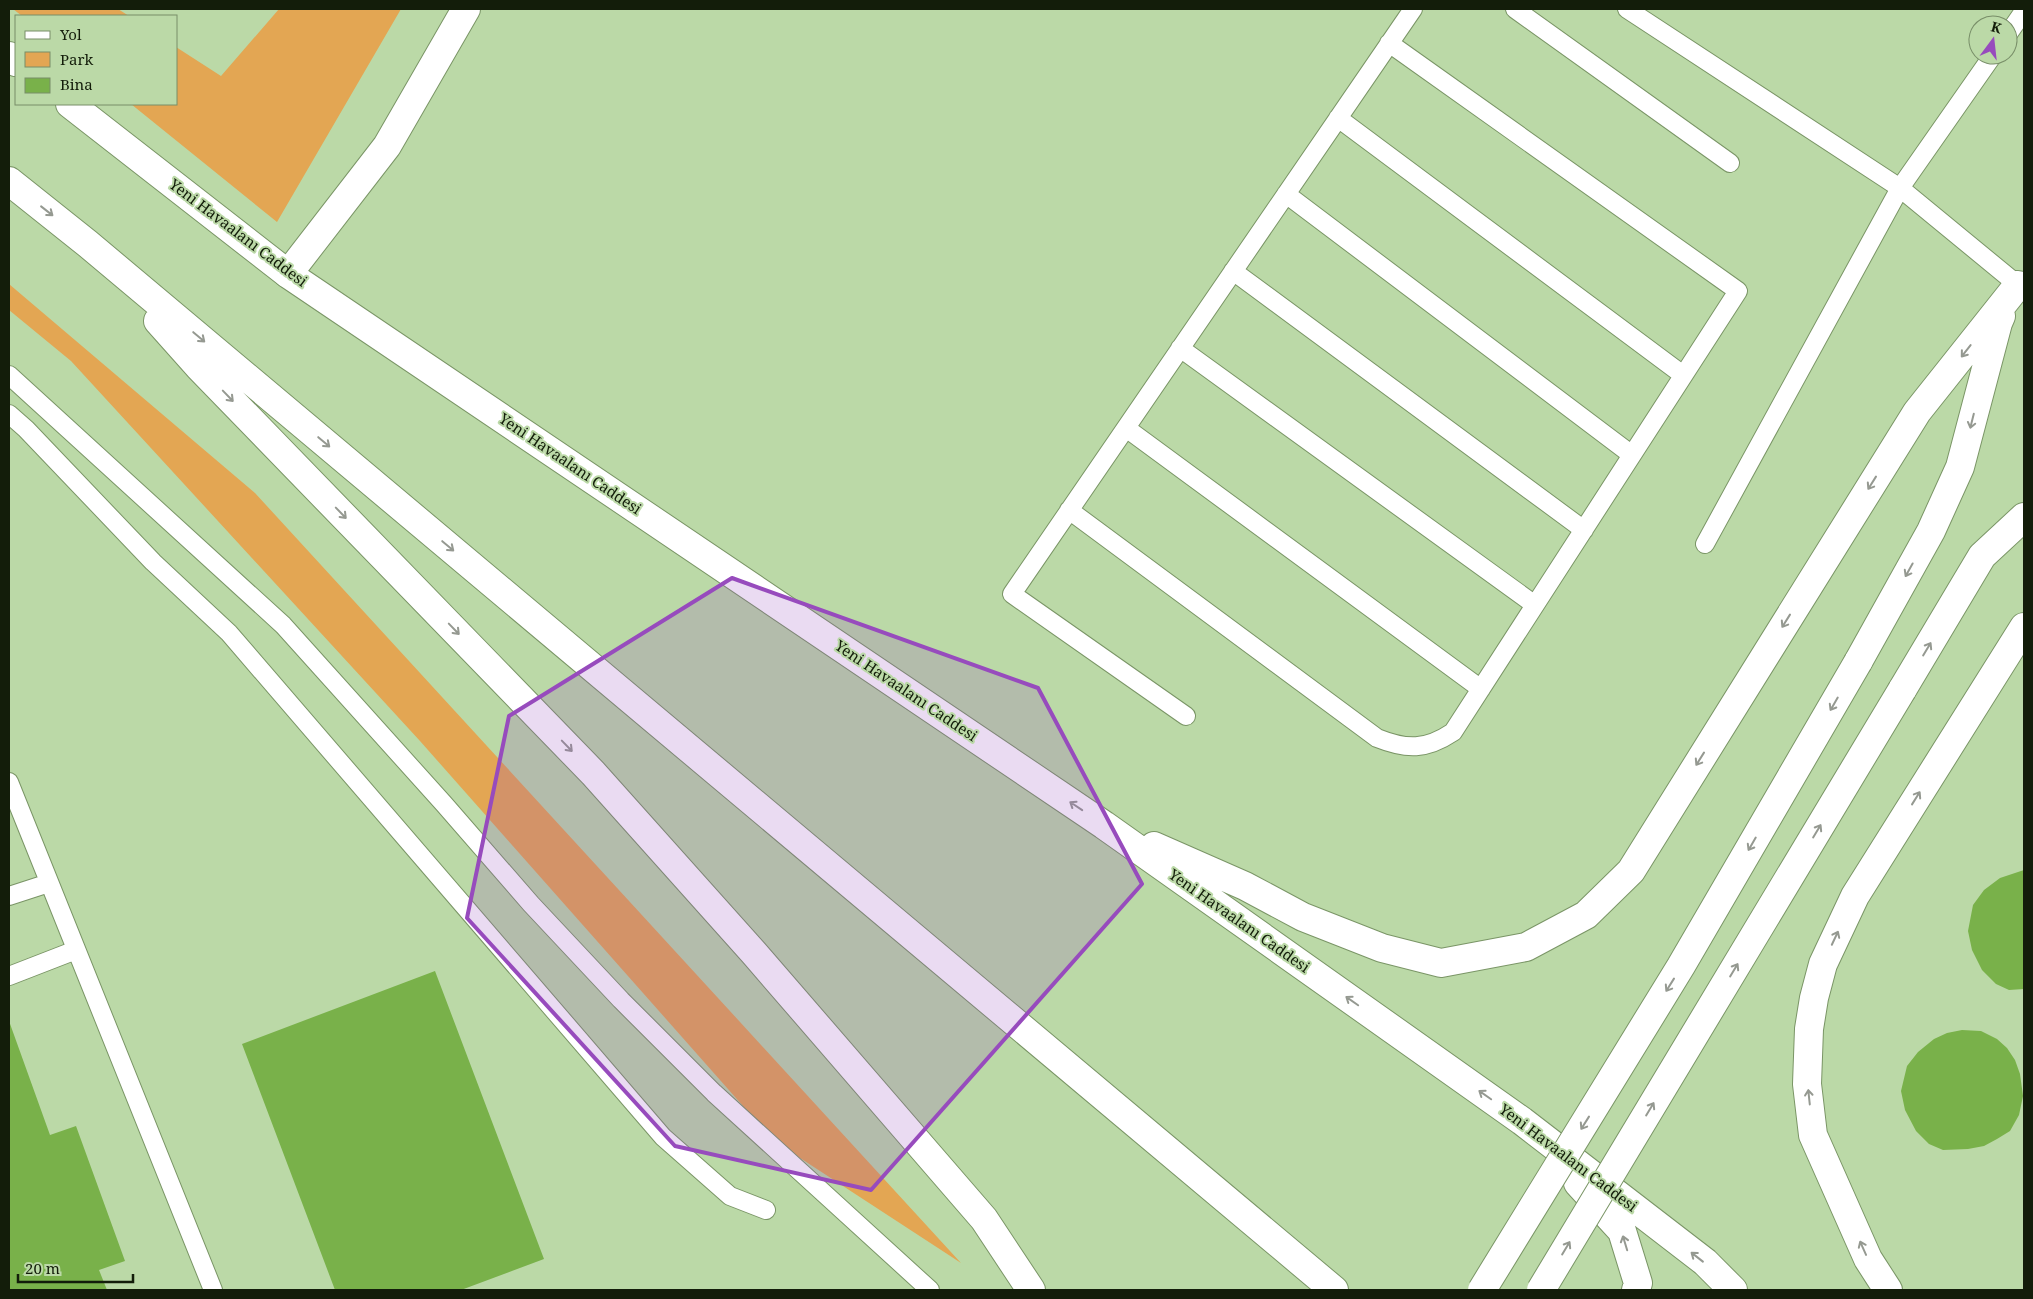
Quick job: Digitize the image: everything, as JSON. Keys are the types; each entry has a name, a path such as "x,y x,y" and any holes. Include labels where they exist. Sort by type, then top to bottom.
{"main road":[{"path":"288,274 387,146 466,9"},
{"name":"Yeni Havaalanı Caddesi","path":"71,105 288,274 1104,825 1522,1121 1704,1262 1733,1290"},
{"path":"9,181 88,244 1334,1290"},
{"path":"88,244 199,367 593,773 754,953 984,1219 1031,1290"},
{"path":"1482,1290 1681,966 1858,662 1931,530 1960,467 1998,323 2021,282"},
{"path":"1104,825 1245,886 1303,917 1382,948 1441,963 1526,946 1586,915 1631,871 1918,412 2021,282"},
{"path":"1541,1290 1982,556 2024,517"},
{"path":"1888,1290 1868,1259 1813,1135 1807,1084 1809,1029 1814,998 1823,964 1855,896 2024,627"},
{"path":"1522,1121 1622,1231 1638,1283 1636,1290"}],"lane":[{"path":"1186,716 1012,594 1413,9"},
{"path":"1515,9 1730,163"},
{"path":"1627,9 1900,188 2021,282"},
{"path":"1069,510 1377,738 1394,745 1413,747 1441,740 1454,732 1738,291 1389,43"},
{"path":"1705,544 1900,188 1986,65"},
{"path":"1338,118 1683,375"},
{"path":"1286,194 1632,455"},
{"path":"1233,271 1584,530"},
{"path":"1180,348 1535,606"},
{"path":"9,375 282,625 444,804 531,904 620,1000 714,1093 930,1290"},
{"path":"9,414 26,429 153,562 229,632 663,1137 730,1196 766,1210"},
{"path":"1126,428 1482,689"},
{"path":"9,782 212,1290"},
{"path":"9,896 49,883"},
{"path":"9,976 76,950"}],"highlighted area":[{"path":"732,578 1038,688 1142,884 871,1190 675,1146 467,918 509,716"}],"green space":[{"path":"13,9 118,9 127,15 21,15"},
{"path":"279,9 401,9 277,222 132,105 178,105 178,48 221,76"},
{"path":"9,284 255,493 961,1263 774,1141 420,741 71,361 9,310"}],"building":[{"path":"2024,870 2024,989 2009,990 1996,984 1982,970 1972,950 1968,931 1973,905 1984,890 2000,878"},
{"path":"435,971 544,1259 461,1290 335,1290 242,1044"},
{"path":"9,1021 50,1135 76,1126 125,1261 99,1270 107,1290 9,1290"},
{"path":"1962,1030 1981,1031 1997,1039 2007,1048 2015,1060 2020,1074 2023,1096 2019,1115 2010,1131 1984,1146 1943,1150 1929,1144 1916,1131 1905,1110 1901,1091 1907,1066 1918,1052 1934,1039 1947,1033"}]}
